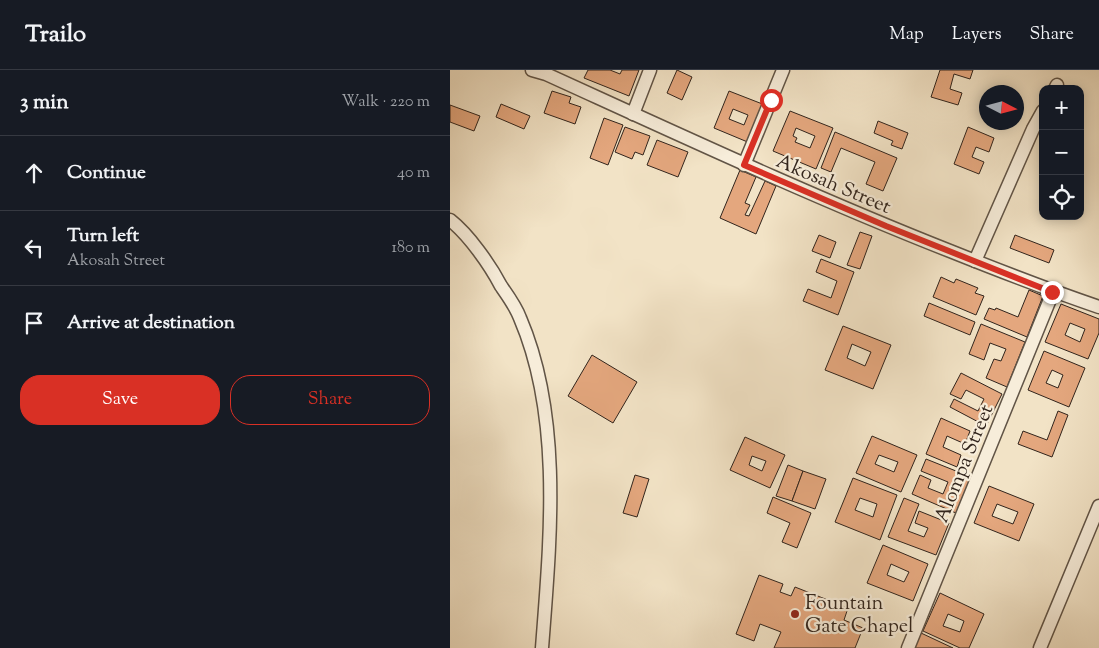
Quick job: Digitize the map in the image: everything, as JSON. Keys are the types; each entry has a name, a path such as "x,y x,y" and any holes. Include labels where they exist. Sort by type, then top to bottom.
{"street":[{"name":"Akosah Street","path":"532,70 546,74 744,165 886,226 1052,292 1099,307"},
{"path":"633,114 650,70"},
{"path":"744,165 783,70"},
{"path":"975,261 1039,117"},
{"path":"450,220 489,264 520,318 535,361 546,410 550,492 548,575 542,648"},
{"name":"Alompa Street","path":"908,648 1052,292"},
{"path":"1040,648 1099,506"}],"building":[{"path":"588,70 610,70 620,74 622,70 639,70 629,96 584,78"},
{"path":"677,70 692,77 682,100 667,93"},
{"path":"940,70 973,70 970,79 954,74 950,89 962,93 958,105 931,97"},
{"path":"552,91 571,97 569,103 581,107 575,124 544,113"},
{"path":"729,91 765,105 750,143 714,128","holes":["733,109 748,115 744,125 729,119"]},
{"path":"501,104 530,116 524,129 496,117"},
{"path":"450,105 480,116 474,131 450,122"},
{"path":"790,111 833,128 816,169 773,151","holes":["796,128 815,136 810,148 795,142 797,138 793,136"]},
{"path":"604,118 623,125 608,165 590,158"},
{"path":"878,121 908,133 902,149 891,145 893,141 874,133"},
{"path":"625,127 650,136 643,155 635,152 632,159 615,152"},
{"path":"968,127 994,138 989,152 976,147 972,157 984,162 979,174 954,164"},
{"path":"835,132 897,158 883,191 866,184 875,162 841,148 831,172 821,168"},
{"path":"657,140 688,152 678,177 647,165"},
{"path":"740,170 756,177 745,203 750,205 745,215 749,216 765,181 776,186 756,234 720,218"},
{"path":"860,232 872,236 860,269 847,265"},
{"path":"819,235 836,242 830,258 812,251"},
{"path":"1015,235 1054,250 1049,263 1010,248"},
{"path":"821,259 854,272 838,315 803,301 808,289 831,298 837,281 816,272"},
{"path":"941,277 954,283 956,279 978,288 975,293 984,296 976,315 933,297"},
{"path":"1029,290 1043,296 1027,337 984,319 989,308 995,310 996,308 1018,317"},
{"path":"929,303 975,322 970,335 924,316"},
{"path":"1061,304 1099,319 1099,333 1088,359 1045,342","holes":["1070,323 1085,329 1080,342 1065,335"]},
{"path":"981,324 1025,342 1007,387 986,378 994,359 1001,361 1006,349 990,343 984,360 969,354"},
{"path":"843,326 891,345 873,389 825,370","holes":["852,344 871,352 865,366 847,358"]},
{"path":"1044,351 1085,368 1069,407 1028,390","holes":["1052,370 1063,375 1058,388 1046,383"]},
{"path":"592,355 637,382 613,423 568,396"},
{"path":"961,373 1002,394 986,426 950,407 954,399 978,411 984,399 966,390 961,399 950,394"},
{"path":"1058,411 1068,415 1052,457 1018,444 1023,431 1047,440"},
{"path":"941,418 970,431 965,444 947,436 943,447 961,455 957,467 926,454"},
{"path":"872,436 917,455 901,492 856,473","holes":["879,455 898,462 894,472 875,464"]},
{"path":"745,437 785,455 770,488 730,470","holes":["752,456 766,461 762,471 749,465"]},
{"path":"926,459 971,477 956,513 912,494 920,475 931,480 928,488 943,494 948,482 921,471"},
{"path":"788,465 803,471 792,501 776,496"},
{"path":"803,471 826,479 815,509 792,501"},
{"path":"635,475 649,479 637,517 623,513"},
{"path":"853,478 897,495 880,540 835,522","holes":["860,498 877,504 873,517 855,510"]},
{"path":"989,486 1034,504 1019,541 974,523","holes":["997,504 1018,512 1013,524 992,516"]},
{"path":"773,497 811,513 797,548 782,542 790,523 767,513"},
{"path":"904,498 919,504 908,531 924,537 928,528 915,523 919,511 949,523 936,555 888,537"},
{"path":"883,545 928,564 913,601 867,583","holes":["891,564 909,572 904,582 887,575"]},
{"name":"Fountain Gate Chapel","path":"759,575 783,584 780,592 791,596 795,587 848,608 844,620 863,628 855,648 774,648 781,632 760,624 754,641 736,634"},
{"path":"940,593 984,614 969,648 960,648 923,631","holes":["948,614 964,621 960,632 943,626"]},
{"path":"921,633 953,648 914,648"}],"place":[{"name":"Fountain Gate Chapel","path":"795,614"}],"route":[{"path":"771,100 744,165 886,226 1052,292"}]}
